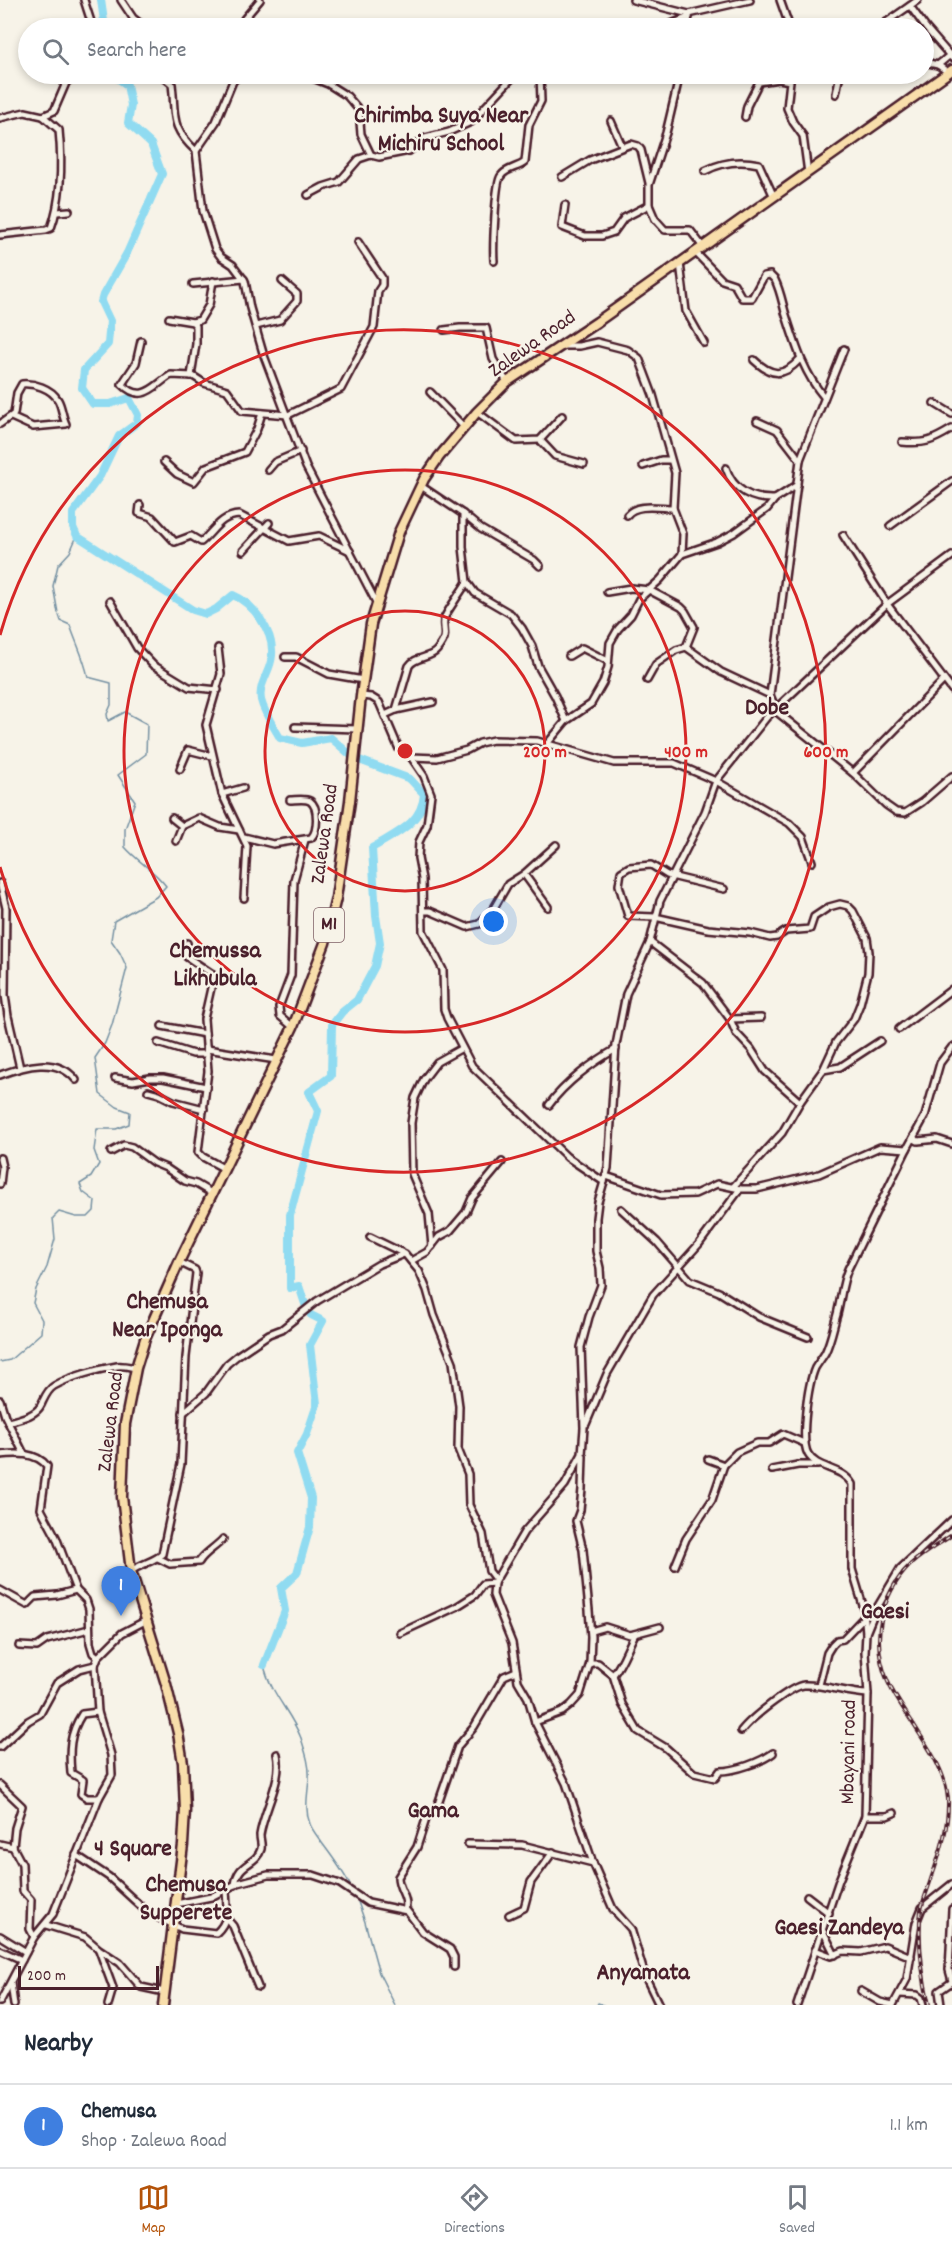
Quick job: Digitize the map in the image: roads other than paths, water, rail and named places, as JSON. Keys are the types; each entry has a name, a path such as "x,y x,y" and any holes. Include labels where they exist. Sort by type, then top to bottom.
{"highway":[{"name":"Zalewa Road","path":"163,2005 184,1829 183,1763 172,1706 130,1571 124,1520 122,1473 125,1424 136,1368 145,1340 179,1262 293,1027 325,943 336,898 350,801 363,680 376,602 399,532 421,486 439,457 477,412 507,382 562,346 951,72"}],"street":[{"path":"84,0 90,18"},
{"path":"121,0 133,18"},
{"path":"245,18 260,0"},
{"path":"633,0 689,16"},
{"path":"684,18 750,0"},
{"path":"780,0 786,18"},
{"path":"893,18 918,0"},
{"path":"910,6 919,18"},
{"path":"934,37 951,56 938,65"},
{"path":"934,64 951,72"},
{"path":"43,116 54,111 66,84"},
{"path":"172,84 175,123 196,151 202,207 215,249 221,257 233,265 244,279 271,378 288,415 301,452 376,602"},
{"path":"196,151 216,122 232,84"},
{"path":"327,84 336,88 358,110 362,134 371,155"},
{"path":"308,195 339,182 356,162 371,155 379,157 409,151 425,138 465,126 476,118 507,84"},
{"path":"494,261 493,240 496,229 499,179 505,171 525,162 529,125 541,101 540,84"},
{"path":"649,185 666,133 678,84"},
{"path":"745,117 747,106 758,84"},
{"path":"790,84 787,108 793,122 804,136 808,173"},
{"path":"836,94 838,84"},
{"path":"0,118 25,112 43,116 58,130 61,149 57,212 49,230 0,235"},
{"path":"611,121 622,147"},
{"path":"562,177 578,166 622,147 631,144 638,146 641,150 649,185 649,205 655,219 665,230 690,230 699,249 722,280 734,284 742,298 752,298 764,276 770,275 775,280 800,359 814,385 824,397"},
{"path":"572,160 578,166"},
{"path":"705,171 715,166 734,162 759,165 764,171 774,197"},
{"path":"565,205 562,227 593,237 614,232 624,218 649,205"},
{"path":"57,212 69,211"},
{"path":"141,341 136,363 123,382 123,386 135,393 142,393 158,386 168,375 191,376 229,391 242,411 288,415 341,389 374,327 378,291 382,285 382,278 358,242"},
{"path":"680,262 686,311 704,343"},
{"path":"193,284 244,279"},
{"path":"169,318 193,322 200,320 209,306 213,281"},
{"path":"256,326 280,320 297,301 297,294 282,281"},
{"path":"191,376 197,331 193,322"},
{"path":"444,330 486,328 493,359 507,382"},
{"path":"562,346 579,346 597,342 628,350 639,358 654,395 675,479 673,508 683,534 682,554"},
{"path":"844,349 800,460 770,695 777,712 853,772 886,805 900,813 905,813 922,802 952,776"},
{"path":"754,360 771,373 777,373 784,372 800,359"},
{"path":"0,424 11,417 15,411 18,389 22,384 31,384 48,390 57,399 66,424 33,427 11,417"},
{"path":"430,392 464,427"},
{"path":"934,403 952,414"},
{"path":"477,412 516,441 540,440 562,416"},
{"path":"164,462 177,474 194,482 203,468 245,452 257,429 262,413"},
{"path":"757,421 777,430 800,460"},
{"path":"902,442 919,444 930,442 952,429"},
{"path":"540,440 555,456 585,464"},
{"path":"268,470 275,462 301,452"},
{"path":"643,466 670,459"},
{"path":"726,468 734,484 748,495 757,499 775,499"},
{"path":"890,526 952,481"},
{"path":"547,744 566,721 591,704 603,683 610,642 618,629 632,615 636,603 682,554 717,542 734,533 766,510 775,499 797,485"},
{"path":"421,486 481,529 540,566"},
{"path":"140,505 139,513 152,517 176,543 191,536 201,542 216,525 232,516 244,517 264,530 289,541 319,536 352,551"},
{"path":"627,515 631,510 639,508 673,508"},
{"path":"463,514 463,547 467,582 475,593 511,614 522,628 566,721"},
{"path":"243,552 269,523"},
{"path":"843,535 887,604 952,690"},
{"path":"535,1722 562,1712 572,1705 580,1695 590,1663 591,1631 583,1550 576,1524 582,1489 584,1428 581,1347 600,1288 601,1273 596,1244 598,1202 605,1179 616,1049 626,994 650,942 655,917 671,876 705,812 716,781 776,708 887,604 952,556"},
{"path":"396,710 411,662 431,655 437,649 445,635 444,617 467,582"},
{"path":"607,592 631,588 650,590 685,611 694,627 686,647"},
{"path":"110,601 137,648 153,665 189,687 218,690"},
{"path":"686,647 729,677 770,695"},
{"path":"646,680 656,664 676,650 686,647"},
{"path":"218,648 221,666 218,690 206,725 222,794 244,837 248,854 244,898"},
{"path":"569,656 582,648 608,661"},
{"path":"285,657 300,659 329,674 363,680"},
{"path":"853,772 944,680"},
{"path":"361,696 371,697 379,702 399,749 411,757 424,776 431,794 427,825 418,850 425,937 443,970 444,1009 472,1066 567,1157 605,1179 661,1195 695,1194 713,1185 740,1189 771,1187 819,1174 880,1148 907,1149"},
{"path":"385,715 396,710 434,702"},
{"path":"295,727 357,729"},
{"path":"411,757 437,758 493,740 537,741 614,763 674,763 716,781 800,832 807,844 812,862"},
{"path":"180,769 189,750 212,756"},
{"path":"222,794 243,788"},
{"path":"244,837 273,844 311,838 317,830 312,803 308,800 290,800"},
{"path":"172,818 182,826"},
{"path":"176,841 182,826 198,818 220,827 239,830"},
{"path":"293,1027 280,1016 279,1007 291,975 294,880 305,840"},
{"path":"423,911 430,911 467,927 479,924 494,908 508,884 524,874 556,845"},
{"path":"724,889 671,876 654,866 646,865 629,867 621,872 619,885 627,915 631,917 655,917 708,929 774,938 783,932 810,929 814,917 829,907 840,904 848,906 857,916 867,938 869,952 868,973 854,1018 836,1042 823,1070 777,1139 733,1187"},
{"path":"524,874 548,907"},
{"path":"0,883 6,908 5,995 20,1068"},
{"path":"650,942 703,983 730,1019 736,1033 765,1071 800,1102"},
{"path":"188,943 184,950 187,957 212,975 204,1020 207,1052 206,1087 198,1152 225,1169"},
{"path":"898,1029 952,989"},
{"path":"730,1019 761,1018"},
{"path":"162,1026 205,1034"},
{"path":"823,1070 840,1067 880,1041"},
{"path":"158,1043 201,1056 207,1052 276,1060"},
{"path":"866,1633 852,1564 852,1484 847,1477 821,1465 809,1456 804,1443 813,1374 827,1347 837,1317 844,1279 928,1108 940,1063 952,1047"},
{"path":"432,1246 430,1219 412,1174 411,1123 416,1098 424,1079 437,1062 462,1048"},
{"path":"549,1105 564,1087 599,1059 616,1049"},
{"path":"0,1075 20,1068 56,1066 71,1074 76,1080"},
{"path":"115,1078 133,1081 163,1078 206,1087"},
{"path":"148,1091 173,1101 204,1109"},
{"path":"913,1138 918,1141 937,1139 952,1144"},
{"path":"111,1152 124,1145 132,1147 185,1181 196,1184 213,1194"},
{"path":"0,1158 2,1167 0,1184"},
{"path":"411,1261 427,1252 466,1212 472,1198 502,1162"},
{"path":"584,1428 606,1374 653,1295 699,1244 740,1189"},
{"path":"621,1209 657,1242 696,1284 719,1292 750,1313 808,1336"},
{"path":"370,1237 405,1254 424,1281 435,1318 453,1362 459,1406 458,1449 468,1474 470,1505 483,1534 489,1571 494,1581"},
{"path":"183,1413 206,1393 227,1364 238,1355 269,1334 282,1329 317,1301 379,1264 405,1254"},
{"path":"130,1571 162,1554 181,1464 187,1344 196,1273 195,1270 179,1262"},
{"path":"8,1422 27,1417 40,1408 43,1398 54,1386 70,1378 118,1365 136,1368"},
{"path":"0,1400 24,1454"},
{"path":"675,1566 686,1539 712,1500 724,1465 737,1452 757,1443 769,1443 782,1434 804,1443"},
{"path":"0,1455 24,1454 44,1462 47,1466 40,1509 56,1537 76,1590 87,1603 90,1643 93,1653 98,1657"},
{"path":"582,1454 565,1485 524,1532 494,1581 493,1595 512,1643 518,1681 528,1698 535,1722 566,1783 593,1863 613,1910 631,1929 645,1976 659,2005"},
{"path":"708,1459 724,1465"},
{"path":"772,1470 798,1465 821,1465"},
{"name":"Mbayani road","path":"797,2005 839,1880 865,1816 868,1694 866,1633 875,1611 900,1569 952,1520"},
{"path":"158,1558 170,1564 199,1562 203,1555 211,1551 223,1539"},
{"path":"400,1633 456,1607 475,1595 483,1584 494,1581"},
{"path":"0,1590 27,1605 34,1597 57,1595 76,1590"},
{"path":"819,1685 827,1653 832,1645 837,1640 843,1639 864,1617"},
{"path":"0,2002 34,1937 46,1925 62,1895 99,1798 112,1775 111,1755 98,1712 95,1665 98,1657 122,1633 147,1620"},
{"path":"591,1631 605,1627 624,1634 635,1634 660,1627"},
{"path":"19,1646 37,1647 47,1640 89,1629"},
{"path":"613,1676 623,1663 627,1648 635,1634"},
{"path":"590,1663 598,1663 613,1676 618,1694 638,1731 666,1748 694,1773 715,1778 720,1771 735,1771 773,1753"},
{"path":"0,1748 28,1721 40,1714 57,1683 79,1669 95,1665"},
{"path":"405,1910 407,1903 398,1877 417,1847 427,1816 436,1810 457,1748 474,1727 504,1676 516,1671"},
{"path":"741,1731 759,1711 798,1686 819,1685 868,1694"},
{"path":"98,1712 82,1714 75,1725 69,1750 71,1773 83,1780 81,1794 87,1798 99,1798"},
{"path":"235,1885 237,1872 261,1849 261,1832 279,1772 277,1754"},
{"path":"0,1785 22,1806 12,1847 22,1867 23,1891 31,1900 30,1929 34,1937"},
{"path":"865,1816 887,1816 894,1812"},
{"path":"0,1844 12,1847"},
{"path":"468,1844 522,1845 593,1863"},
{"path":"509,1915 524,1908 531,1882 553,1852"},
{"path":"76,1855 109,1877 147,1912 182,1929 216,1933 224,1926 227,1919 226,1890"},
{"path":"176,1904 211,1898 235,1885 276,1874 309,1875 340,1884 368,1903 405,1910 423,1932 450,1948 454,1957 454,1967"},
{"path":"861,1991 880,2002 893,2005 906,1979 916,1923 922,1908 952,1884"},
{"path":"807,1896 829,1913"},
{"path":"941,2005 939,1991 952,1981 949,1970 952,1909"},
{"path":"227,1919 233,1926 258,1987"},
{"path":"46,1925 85,1937 120,1963 141,1987 164,1992"},
{"path":"823,1931 835,1955"},
{"path":"0,1936 26,1952"},
{"path":"815,1950 828,1956 843,1951 861,1952 885,1946 911,1957"},
{"path":"99,1949 113,1988 108,2005"},
{"path":"0,1950 22,1960"},
{"path":"11,1981 14,2005"},
{"path":"900,1994 917,1995 921,1998 922,2005"}],"waterway":[{"path":"101,0 104,18"},
{"path":"126,84 131,105 128,123 151,144 162,174 127,253 103,295 101,302 110,321 108,344 84,370 82,388 93,404 110,404 129,398 138,415 137,423 119,436 100,476 73,513 73,527 77,536 193,610 206,614 233,595 248,605 261,619 270,637 272,655 261,688 261,700 280,738 302,743 331,738 354,758 410,779 424,794 422,804 413,820 406,827 372,848 380,943 375,966 357,1000 342,1012 332,1025 331,1076 309,1092 318,1111 290,1215 290,1288 299,1286 306,1307"},
{"path":"58,613 53,586 58,565 70,552 77,536"},
{"path":"0,1362 10,1360 41,1333 42,1320 33,1303 55,1239 53,1218 59,1212 76,1217 88,1217 94,1211 95,1201 83,1192 80,1184 91,1177 99,1164 94,1150 97,1129 116,1129 129,1124 130,1112 117,1107 100,1094 95,1058 105,1043 112,1025 127,968 111,940 114,921 156,897 166,886 125,847 125,829 135,801 118,775 146,754 147,724 125,712 108,721 111,683 88,677 70,625 61,621 59,615"},
{"path":"264,1665 285,1611 281,1588 297,1573 310,1527 311,1498 297,1453 307,1434 317,1404 310,1345 323,1321 311,1315"},
{"path":"264,1665 271,1685 297,1729 306,1753 309,1773 307,1807 310,1824 352,1889"},
{"path":"357,1899 379,1973 395,2005"},
{"path":"597,2005 598,2003 603,2005"}],"railway":[{"path":"929,2005 921,1958 921,1910 943,1840 947,1820 947,1790 938,1764 888,1682 880,1651 879,1635 885,1604 900,1576 926,1552 952,1535"}],"place":[{"name":"Chemusa","path":"121,1616"}],"district":[{"name":"Chirimba Suya Near Michiru School","path":"441,131"},
{"name":"Dobe","path":"767,709"},
{"name":"Chemussa Likhubula","path":"215,966"},
{"name":"Chemusa Near Iponga","path":"167,1317"},
{"name":"Gaesi","path":"885,1613"},
{"name":"Gama","path":"433,1812"},
{"name":"4 Square","path":"133,1850"},
{"name":"Chemusa Supperete","path":"186,1900"},
{"name":"Gaesi Zandeya","path":"839,1929"},
{"name":"Anyamata","path":"643,1974"}]}
